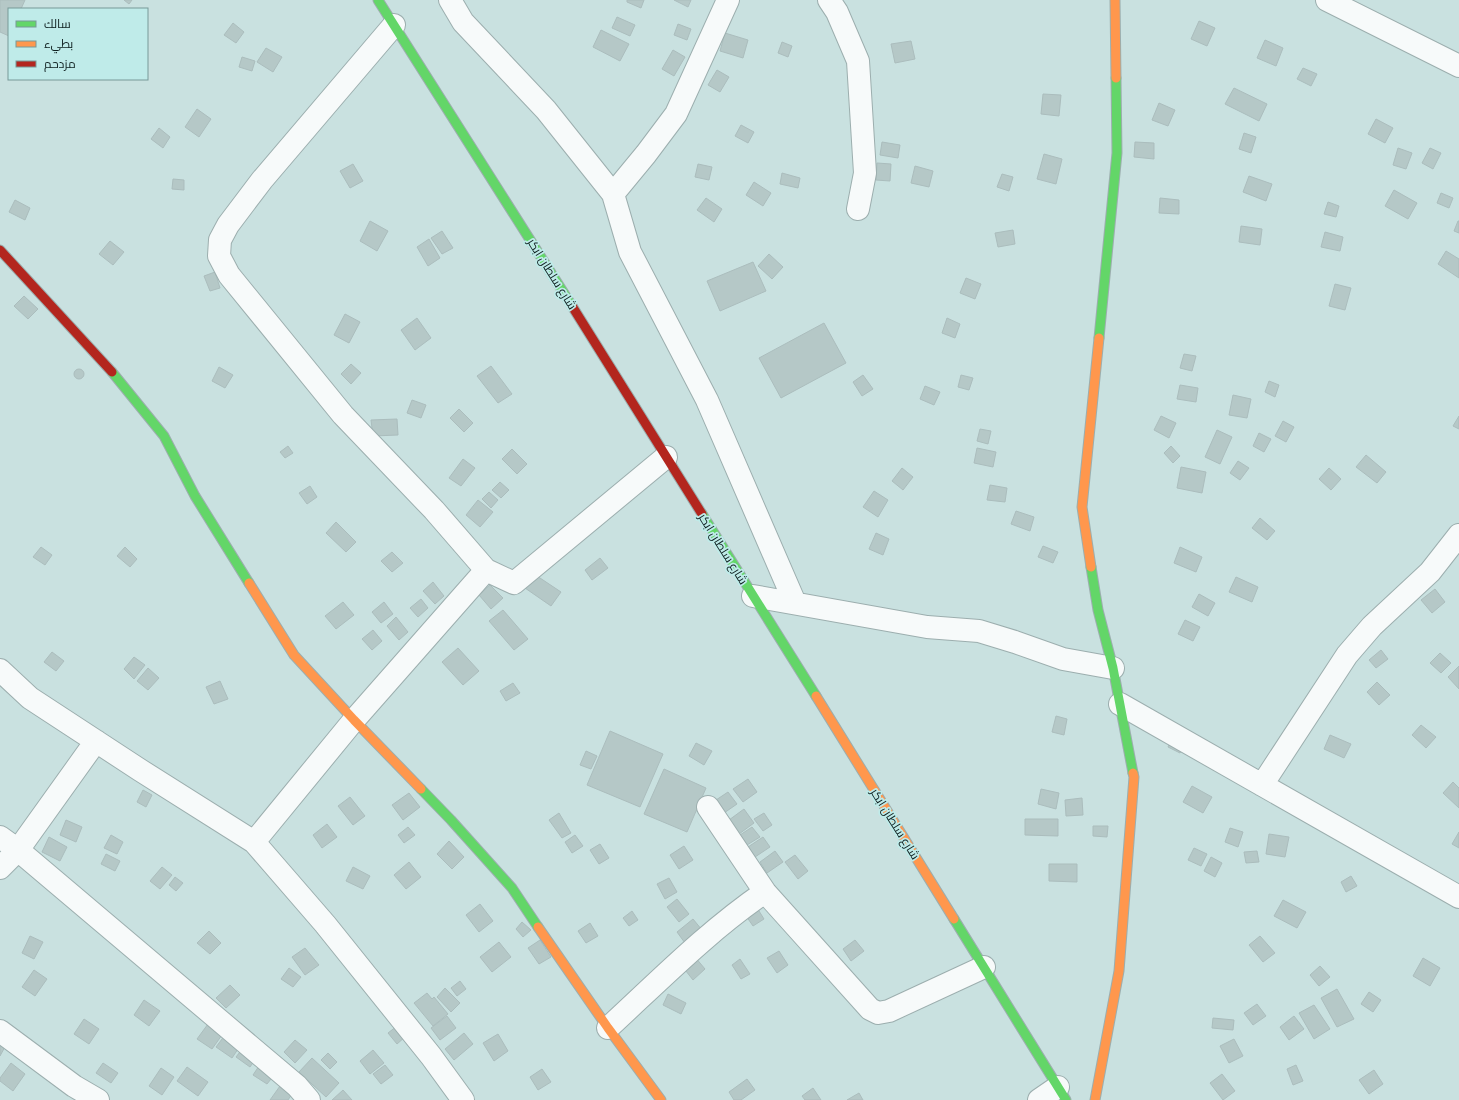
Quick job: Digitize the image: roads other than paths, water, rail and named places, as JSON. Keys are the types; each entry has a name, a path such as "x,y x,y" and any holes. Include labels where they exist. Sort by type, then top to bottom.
{"main road":[{"name":"شارع سلطان ابكر","path":"378,0 513,212 753,596 1062,1095"},
{"path":"1095,1100 1119,971 1134,777 1113,668 1098,610 1082,507 1117,153 1114,0"},
{"path":"0,250 114,374 164,436 195,496 294,655 354,720 451,820 512,888 608,1028 662,1100"}],"street":[{"path":"450,0 463,22 546,110 613,194 630,252 707,400 795,603"},
{"path":"613,194 676,114 728,0"},
{"path":"829,0 837,12 858,61 865,172 858,209"},
{"path":"1327,0 1459,66"},
{"path":"394,26 262,180 228,225 220,240 219,256 229,275 343,415 434,510 486,570 514,583 666,457"},
{"path":"1262,785 1347,655 1372,626 1430,572 1459,535"},
{"path":"254,842 354,720 486,570"},
{"path":"753,596 927,627 978,631 1063,659 1113,668"},
{"path":"0,670 30,698 254,842 335,935 431,1056 463,1100"},
{"path":"1120,704 1459,897"},
{"path":"0,868 18,850 96,741"},
{"path":"708,807 765,892 870,1009 878,1013 889,1011 984,967"},
{"path":"0,837 18,850 297,1086 309,1100"},
{"path":"608,1028 678,962 738,910 765,892"},
{"path":"0,1031 69,1093 98,1100"},
{"path":"1039,1100 1062,1095"}]}
